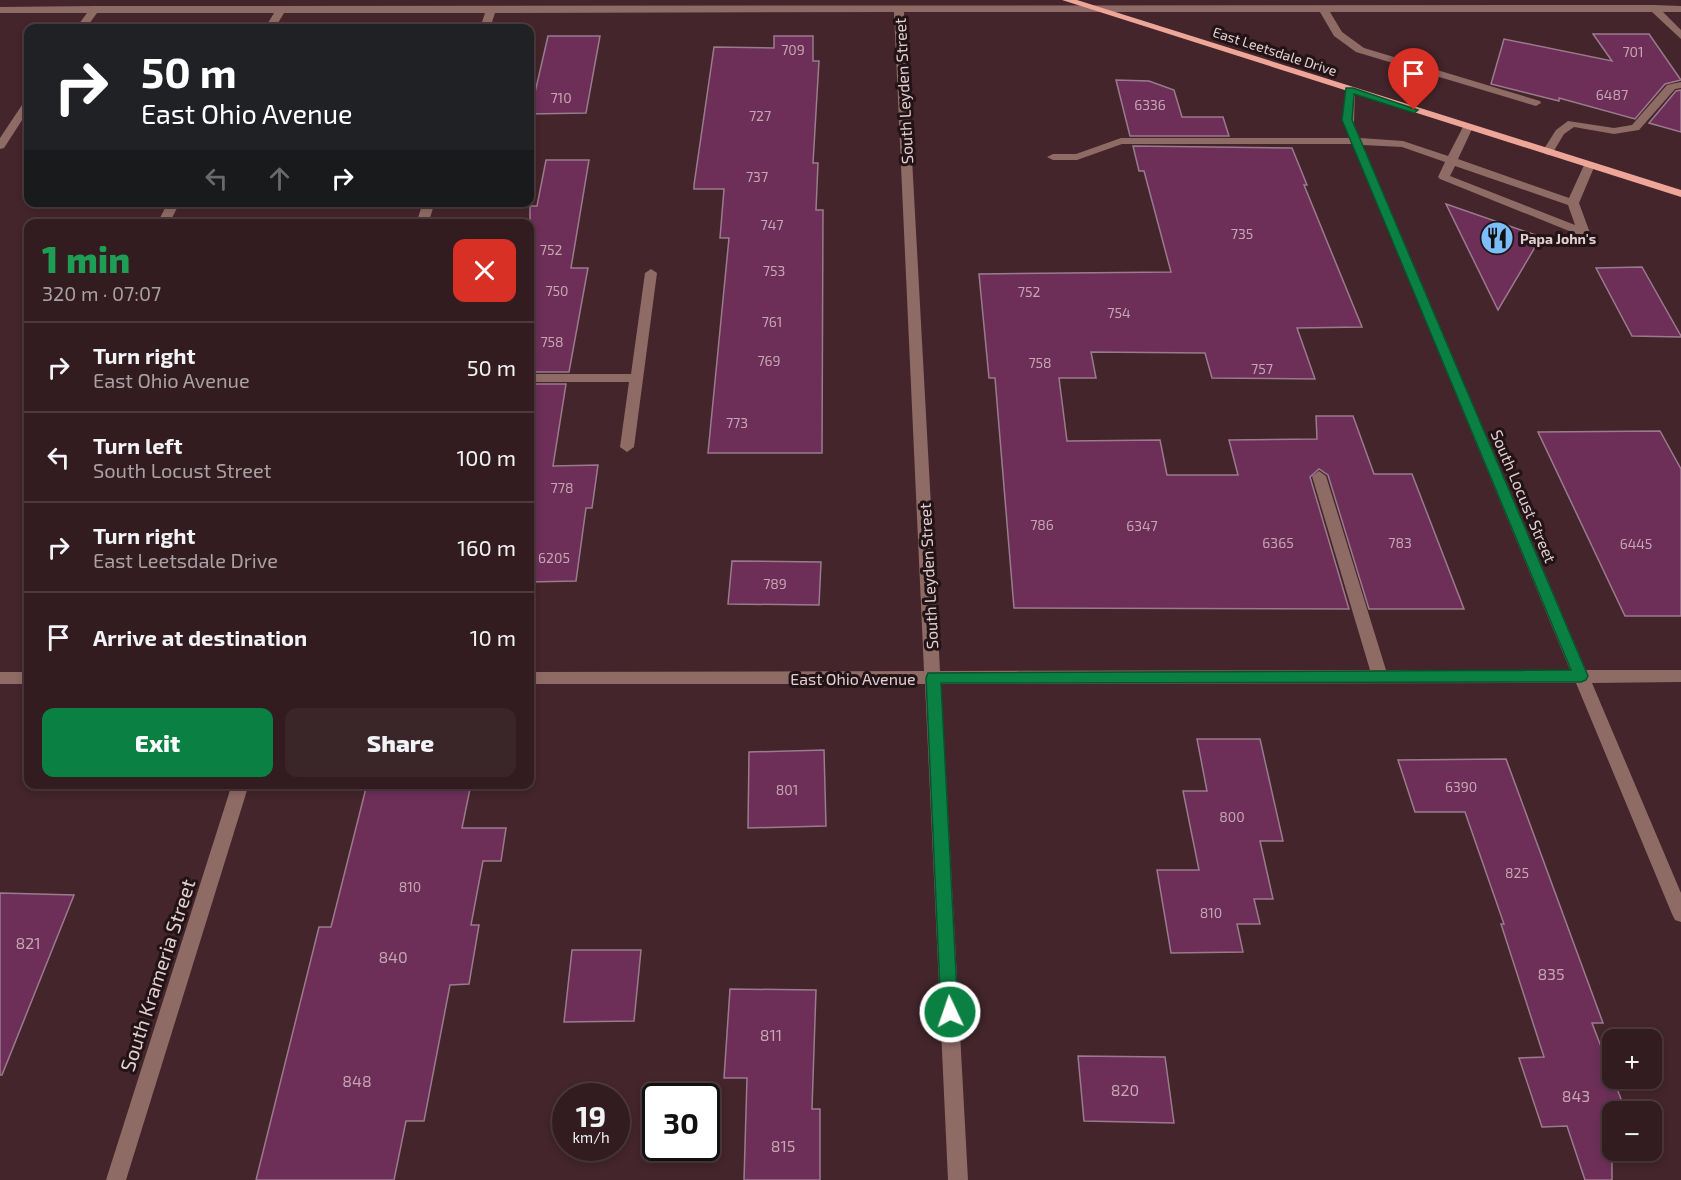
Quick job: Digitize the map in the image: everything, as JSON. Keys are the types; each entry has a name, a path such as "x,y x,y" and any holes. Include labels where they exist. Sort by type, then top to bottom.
{"main road":[{"name":"East Leetsdale Drive","path":"1067,0 1681,194"}],"street":[{"path":"0,10 281,9 393,4 491,9 1681,9"},
{"path":"1654,8 1681,36"},
{"path":"84,24 94,9"},
{"path":"272,24 281,9"},
{"path":"486,24 491,9"},
{"name":"South Leyden Street","path":"898,9 958,1180"},
{"path":"1323,9 1338,34 1360,50 1536,103"},
{"path":"1548,152 1560,132 1572,123 1614,131 1635,128 1671,87 1681,85"},
{"name":"South Locust Street","path":"1350,90 1347,120 1681,914"},
{"path":"0,146 24,110"},
{"path":"1468,127 1444,177 1584,233 1573,203 1589,165"},
{"path":"1053,157 1077,157 1121,141 1356,141 1403,144 1573,203"},
{"path":"627,447 651,273"},
{"path":"534,378 637,378"},
{"path":"1319,476 1380,676"},
{"name":"East Ohio Avenue","path":"534,678 1681,676"},
{"path":"0,678 24,678"},
{"name":"South Krameria Street","path":"116,1180 239,789"}],"building":[{"path":"1593,34 1649,34 1681,80 1665,84 1635,119 1559,98 1559,101 1491,84 1504,39 1612,61"},
{"path":"548,36 600,36 586,113 534,114 534,97"},
{"path":"774,36 813,36 813,61 819,61 813,163 818,163 816,210 823,210 822,453 708,453 729,238 720,238 724,189 694,189 694,185 714,47 774,48"},
{"path":"1116,80 1149,81 1174,90 1182,117 1223,117 1229,136 1130,136"},
{"path":"1681,90 1681,132 1649,123 1676,91"},
{"path":"1133,146 1292,148 1307,185 1304,185 1362,327 1297,328 1315,379 1212,378 1205,353 1091,352 1096,378 1059,378 1067,441 1160,440 1167,475 1238,475 1229,440 1317,439 1316,416 1353,416 1374,474 1412,474 1464,609 1369,609 1328,475 1319,469 1310,477 1349,609 1014,608 995,378 989,378 979,274 1171,272 1144,171 1139,171"},
{"path":"546,160 589,160 571,268 588,268 569,372 534,372 534,219 530,219 530,207 537,206"},
{"path":"1446,204 1541,237 1498,310"},
{"path":"1642,267 1681,337 1632,336 1596,268"},
{"path":"534,384 566,384 553,466 598,465 592,508 586,508 576,581 534,582"},
{"path":"1660,431 1681,469 1681,616 1625,616 1538,432"},
{"path":"732,561 821,562 819,605 728,604"},
{"path":"1197,739 1260,739 1283,841 1260,841 1273,899 1254,899 1260,924 1237,924 1243,952 1171,953 1157,870 1199,870 1183,791 1207,791"},
{"path":"824,750 826,826 748,828 749,752"},
{"path":"1506,759 1603,1023 1592,1023 1602,1049 1602,1089 1617,1089 1622,1101 1602,1101 1602,1161 1612,1161 1612,1180 1585,1180 1567,1126 1542,1127 1519,1058 1544,1057 1501,924 1504,924 1465,812 1415,812 1398,760"},
{"path":"366,789 470,789 462,828 506,828 501,861 483,861 471,925 479,925 469,984 450,985 424,1121 406,1121 394,1180 256,1180 319,927 331,927"},
{"path":"0,893 74,895 2,1075 0,1075"},
{"path":"572,950 641,950 634,1021 564,1022"},
{"path":"730,989 816,990 812,1109 820,1109 820,1180 744,1180 747,1078 724,1078"},
{"path":"1078,1056 1165,1057 1174,1123 1084,1121"}],"place":[{"name":"Papa John's","path":"1497,238"}],"route":[{"path":"950,1012 933,678 1581,676 1347,120 1350,90 1414,110"}]}
